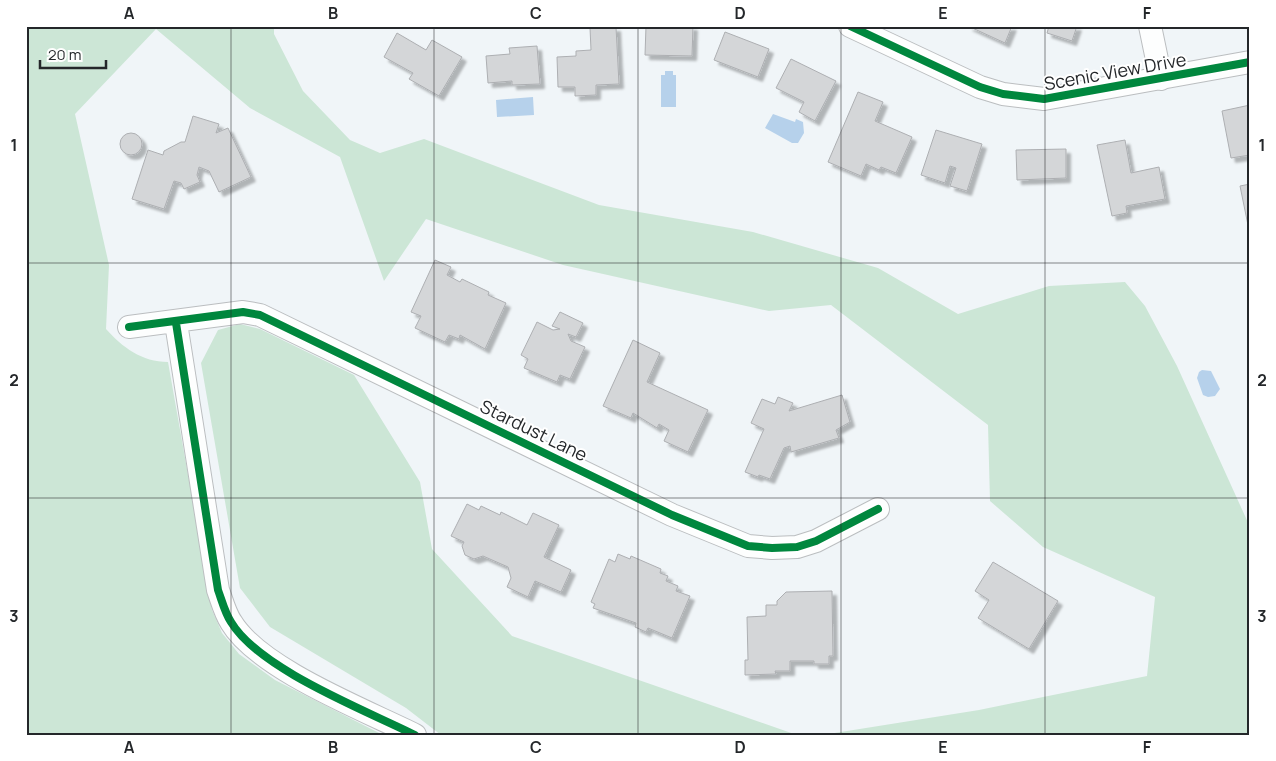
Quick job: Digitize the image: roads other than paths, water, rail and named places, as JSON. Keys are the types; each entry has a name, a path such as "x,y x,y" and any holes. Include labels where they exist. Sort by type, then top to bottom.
{"street":[{"name":"Scenic View Drive","path":"850,26 974,85 1003,94 1044,100 1250,62"},
{"path":"1150,26 1161,79"},
{"name":"Stardust Lane","path":"129,327 176,323 243,312 260,315 672,515 748,546 772,548 797,547 816,540 878,509"},
{"path":"176,323 218,590 231,622 251,646 290,674 415,735"}],"water":[{"path":"665,71 673,71 673,75 676,75 676,107 661,107 661,75 665,75"},
{"path":"533,97 534,115 497,117 496,100"},
{"path":"773,114 795,122 796,119 803,122 804,133 798,143 792,143 765,128"},
{"path":"1202,370 1211,371 1220,389 1215,396 1208,397 1203,395 1197,378"}]}
